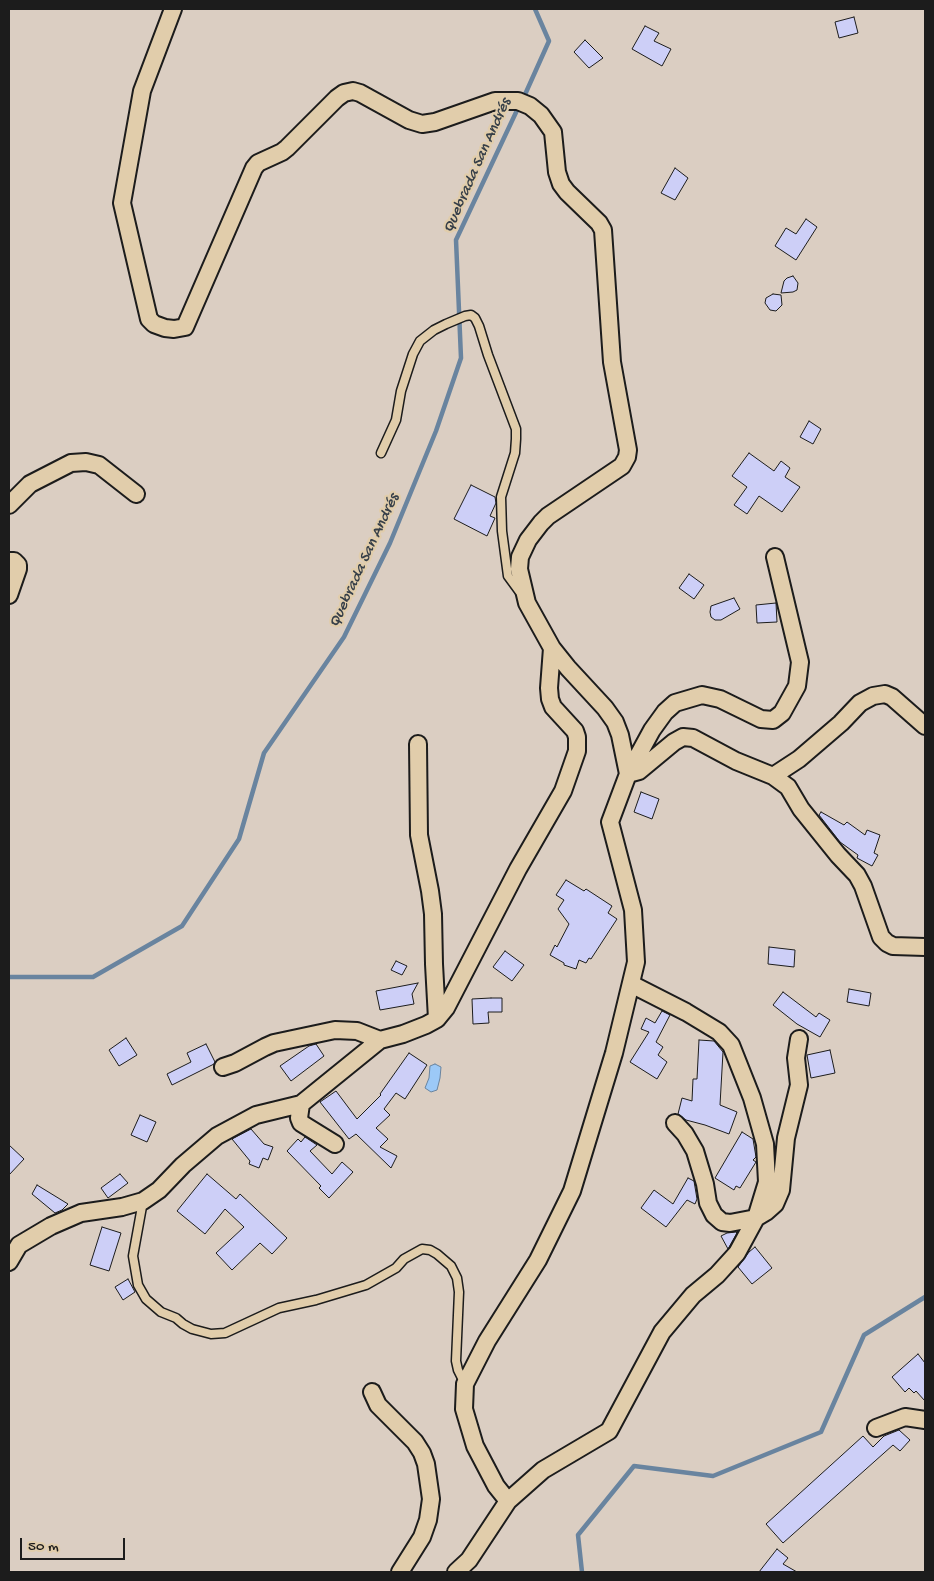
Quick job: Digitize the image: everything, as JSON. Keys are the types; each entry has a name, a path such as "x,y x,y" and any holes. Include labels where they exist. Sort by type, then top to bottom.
{"street":[{"path":"173,9 142,91 122,203 147,314 154,324 165,328 185,327 254,168 258,163 282,152 344,93 352,91 360,93 409,120 422,124 436,122 495,101 524,104 541,116 553,132 561,184 599,223 603,230 612,362 628,450 627,457 622,466 548,516 528,540 520,557 519,570 528,603 552,648 615,722 620,734 628,774"},
{"path":"9,504 30,484 71,463 86,462 99,465 136,494"},
{"path":"508,1501 496,1486 474,1446 464,1409 465,1384 487,1341 538,1260 572,1191 614,1053 636,962 633,910 610,822 628,774 652,730 665,712 675,704 702,695 720,699 761,719 773,720 782,713 797,686 800,662 774,557"},
{"path":"9,561 14,560 18,564 9,595"},
{"path":"9,1262 19,1245 51,1226 81,1213 122,1207 143,1201 159,1190 183,1165 217,1136 256,1115 301,1104 380,1040 402,1034 437,1019 446,1008 518,869 563,791 577,751 575,731 553,707 550,699 552,648"},
{"path":"773,776 812,748 841,723 860,703 873,696 885,694 892,697 925,726"},
{"path":"628,774 639,771 674,742 683,737 693,738 736,761 773,776 788,787 801,809 838,855 857,875 863,886 881,937 893,946 925,947"},
{"path":"418,744 419,834 433,914 437,1019"},
{"path":"456,1572 469,1560 508,1501 543,1470 609,1431 662,1332 693,1295 738,1253 756,1218 767,1182 765,1144 752,1098 731,1045 719,1032 686,1012 631,984"},
{"path":"223,1067 274,1043 335,1030 357,1031 380,1040"},
{"path":"675,1123 685,1134 695,1151 705,1184 708,1202 714,1216 722,1222 730,1223 756,1218 766,1212 775,1204 781,1190 786,1138 799,1084 796,1058 799,1039"},
{"path":"301,1104 299,1118 301,1123 335,1144"},
{"path":"372,1392 378,1405 415,1442 426,1464 431,1499 428,1520 422,1537 400,1572"},
{"path":"876,1428 905,1417 925,1420"}],"lane":[{"path":"381,453 396,420 401,391 413,354 420,341 434,330 471,315 480,326 488,355 516,429 515,453 501,497 502,531 508,576 528,603"},
{"path":"143,1201 133,1256 138,1285 146,1299 162,1312 176,1318 192,1329 211,1334 225,1333 279,1308 366,1286 396,1268 404,1259 422,1249 430,1250 451,1266 457,1278 459,1292 456,1361 465,1384"}],"water":[{"path":"435,1064 441,1067 440,1078 437,1090 431,1092 425,1088 429,1078 430,1066"}],"building":[{"path":"854,17 858,33 839,38 835,22"},
{"path":"645,26 659,33 654,41 671,49 662,66 632,49"},
{"path":"585,40 603,58 589,68 574,52"},
{"path":"675,168 688,178 675,200 661,193"},
{"path":"806,219 817,227 796,260 775,246 786,228 796,234"},
{"path":"793,276 798,283 797,290 781,293 784,281"},
{"path":"773,294 781,295 782,305 776,311 770,310 765,303 766,298"},
{"path":"809,421 821,429 813,444 800,437"},
{"path":"749,453 774,471 781,461 790,468 785,477 800,487 782,512 759,496 747,514 734,505 747,487 732,476"},
{"path":"471,485 495,497 496,503 490,516 495,518 487,536 454,519"},
{"path":"689,574 704,585 694,599 679,588"},
{"path":"734,598 740,609 721,620 715,620 711,617 711,606"},
{"path":"776,603 777,622 757,623 756,605"},
{"path":"641,792 659,799 652,819 634,812"},
{"path":"821,812 844,825 847,822 865,835 867,830 880,835 874,853 878,855 872,866 857,858 858,855 840,842 819,815"},
{"path":"566,880 584,891 586,889 612,906 608,913 617,919 591,959 589,958 586,963 579,960 576,969 564,965 564,963 550,955 555,945 557,947 569,924 558,909 564,900 556,895"},
{"path":"769,947 795,950 794,967 768,964"},
{"path":"505,951 524,965 512,981 493,967"},
{"path":"396,961 407,966 402,975 391,970"},
{"path":"418,983 412,994 414,1004 380,1010 376,991"},
{"path":"849,989 871,993 869,1006 847,1002"},
{"path":"783,992 816,1017 819,1013 830,1020 820,1037 797,1024 773,1005"},
{"path":"502,998 502,1012 488,1012 489,1023 473,1024 472,999"},
{"path":"662,1011 670,1015 656,1042 663,1047 658,1055 667,1062 657,1079 630,1062 649,1032 641,1029 646,1018 655,1023"},
{"path":"126,1038 137,1055 119,1066 109,1050"},
{"path":"699,1040 714,1041 723,1052 720,1105 737,1112 729,1134 686,1120 678,1114 682,1098 692,1101 693,1079 697,1079"},
{"path":"206,1044 215,1062 214,1064 172,1085 167,1074 191,1062 187,1053"},
{"path":"316,1044 324,1056 291,1081 280,1066 309,1046"},
{"path":"830,1050 835,1073 811,1078 807,1055"},
{"path":"409,1053 427,1065 405,1099 396,1093 384,1109 390,1115 376,1128 388,1139 380,1147 397,1156 391,1168 356,1134 349,1139 320,1102 336,1091 357,1119 381,1095"},
{"path":"140,1115 156,1122 147,1142 131,1135"},
{"path":"251,1129 264,1144 273,1147 268,1160 263,1158 259,1168 249,1164 250,1161 232,1139"},
{"path":"742,1132 753,1139 756,1157 753,1160 756,1162 740,1188 736,1186 734,1190 715,1178"},
{"path":"305,1137 317,1145 310,1151 332,1174 342,1162 353,1172 329,1198 319,1188 321,1186 287,1151 298,1139 301,1142"},
{"path":"9,1145 24,1159 9,1175"},
{"path":"120,1174 128,1183 108,1198 101,1188"},
{"path":"207,1174 236,1199 240,1194 287,1238 272,1254 260,1243 232,1270 216,1253 244,1227 225,1209 205,1234 177,1211"},
{"path":"688,1178 694,1181 697,1199 695,1204 687,1200 666,1227 641,1208 654,1190 673,1204"},
{"path":"37,1185 68,1204 62,1210 55,1213 32,1194"},
{"path":"102,1227 121,1233 109,1271 90,1265"},
{"path":"737,1233 728,1249 721,1236"},
{"path":"755,1247 772,1268 752,1284 738,1267"},
{"path":"128,1279 135,1292 123,1300 115,1287"},
{"path":"918,1354 925,1363 925,1401 916,1391 914,1393 909,1388 905,1392 892,1377"},
{"path":"899,1430 910,1440 900,1451 893,1445 783,1543 766,1524 863,1436 873,1447 884,1436"},
{"path":"777,1549 788,1558 783,1564 797,1572 759,1572"}],"waterway":[{"name":"Quebrada San Andrés","path":"523,99 549,41 535,9"},
{"name":"Quebrada San Andrés","path":"9,977 93,977 182,926 239,839 264,753 344,637 390,543 436,431 461,358 456,240 519,106"},
{"path":"582,1572 578,1535 634,1466 713,1476 821,1432 864,1335 925,1297"}]}
